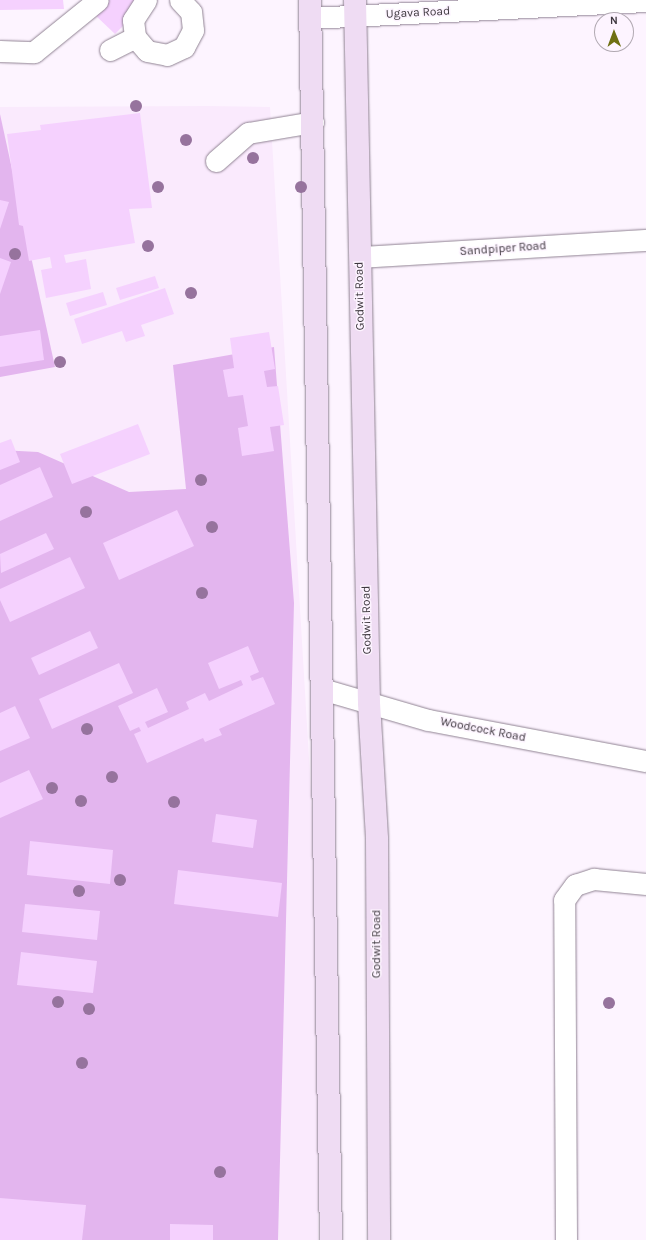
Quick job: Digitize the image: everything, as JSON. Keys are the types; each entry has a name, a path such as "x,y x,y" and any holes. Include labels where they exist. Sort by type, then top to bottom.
{"main road":[{"name":"Godwit Road","path":"355,8 369,703 376,839 379,1240"},
{"path":"310,9 331,1240"}],"street":[{"path":"0,52 34,52 98,0"},
{"path":"146,0 133,20 135,37 147,51 156,55 167,55 184,47 190,39 193,20 180,0"},
{"name":"Ugava Road","path":"310,9 646,1"},
{"path":"110,50 135,37"},
{"path":"216,161 248,133 313,122"},
{"name":"Sandpiper Road","path":"360,258 646,240"},
{"name":"Woodcock Road","path":"322,689 428,720 646,761"},
{"path":"566,1240 564,900 575,885 594,879 646,884"}],"shaded area":[{"path":"0,107 270,107 319,926 318,1240 0,1240"},
{"path":"0,114 55,367 0,377"},
{"path":"274,347 294,603 278,1240 0,1240 0,450 38,452 129,492 186,489 173,365"}],"building":[{"path":"0,0 63,0 64,9 0,10"},
{"path":"108,0 135,0 130,19 115,34 94,14"},
{"path":"140,113 152,208 129,209 135,243 64,255 66,263 86,259 91,289 46,298 41,270 52,268 50,257 29,261 23,226 19,225 7,134 41,130 40,125"},
{"path":"0,200 9,202 0,229"},
{"path":"0,258 11,262 0,294"},
{"path":"155,276 159,288 120,300 116,288"},
{"path":"165,288 174,314 141,325 145,336 126,342 122,331 82,344 74,319"},
{"path":"103,292 107,305 70,316 66,303"},
{"path":"40,330 44,360 0,367 0,336"},
{"path":"269,332 275,369 264,371 267,387 278,386 284,425 270,427 274,451 242,456 238,428 248,426 243,395 228,397 223,370 234,368 230,338"},
{"path":"138,424 150,454 72,484 60,454"},
{"path":"11,439 20,462 0,470 0,443"},
{"path":"40,467 53,497 0,521 0,485"},
{"path":"177,510 194,546 119,580 103,543"},
{"path":"46,533 54,549 1,573 0,554"},
{"path":"70,557 85,588 10,622 0,600 0,589"},
{"path":"90,631 98,648 39,675 31,658"},
{"path":"248,646 259,672 250,676 252,681 263,677 275,704 219,729 222,735 205,742 203,738 147,763 134,734 141,731 139,727 130,731 118,706 157,688 168,712 145,722 148,728 189,709 186,702 205,693 209,701 243,685 241,680 219,689 208,663"},
{"path":"119,663 133,693 52,729 39,699"},
{"path":"15,706 30,738 0,751 0,713"},
{"path":"29,770 43,799 0,818 0,783"},
{"path":"216,814 257,820 253,848 212,842"},
{"path":"30,841 113,850 110,884 27,875"},
{"path":"178,870 282,883 278,917 174,904"},
{"path":"25,904 100,911 97,940 22,932"},
{"path":"21,952 97,961 93,993 17,985"},
{"path":"0,1198 86,1205 82,1240 0,1240"},
{"path":"170,1224 213,1225 213,1240 170,1240"}]}
